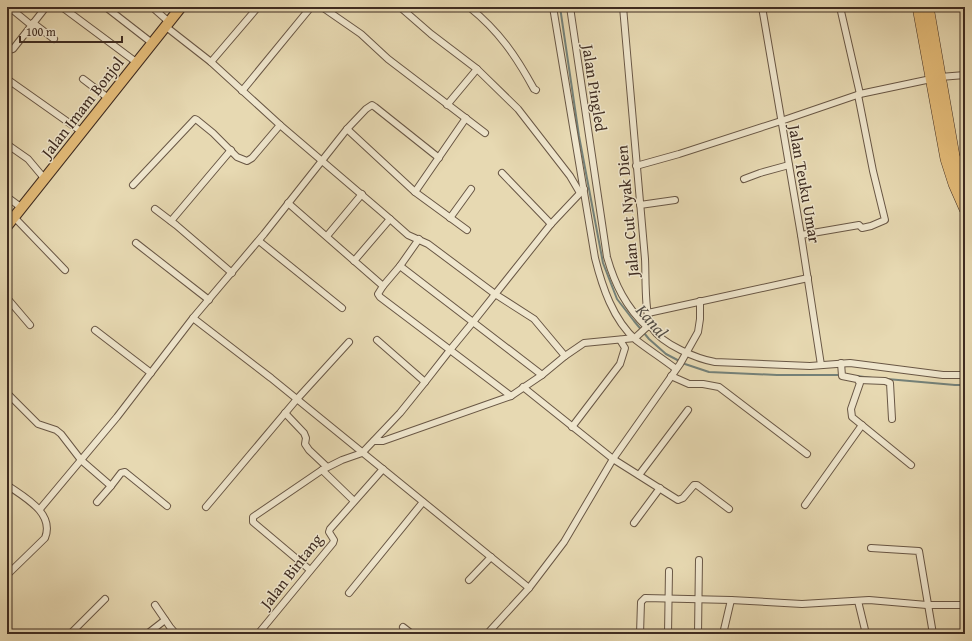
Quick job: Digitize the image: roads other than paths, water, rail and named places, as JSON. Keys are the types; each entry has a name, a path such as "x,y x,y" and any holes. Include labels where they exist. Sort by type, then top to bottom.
{"highway":[{"path":"924,11 936,78 954,156 965,189"},
{"path":"936,78 946,159 954,184 965,209"}],"main road":[{"name":"Jalan Imam Bonjol","path":"7,226 181,7"}],"street":[{"path":"9,7 54,39"},
{"path":"7,51 13,49 46,7"},
{"path":"62,7 136,62"},
{"path":"152,7 167,24 322,162 408,234 437,250 495,294 534,319 565,356"},
{"path":"211,62 258,7"},
{"path":"242,91 311,7"},
{"path":"322,7 361,34 388,59 485,133"},
{"path":"400,7 431,34 477,69 518,109 582,191"},
{"path":"469,7 484,18 499,34 536,90"},
{"path":"553,7 582,191 600,277 614,312 636,338 678,367"},
{"name":"Jalan Pingled","path":"570,7 607,257 615,283 621,295 637,317 648,327"},
{"name":"Jalan Cut Nyak Dien","path":"623,7 640,205 648,327"},
{"name":"Jalan Teuku Umar","path":"762,7 801,235 821,365"},
{"path":"801,235 859,225 862,228 885,220 873,171 859,94 840,7"},
{"path":"107,8 152,43"},
{"path":"447,105 477,69"},
{"path":"636,166 679,154 859,94 936,78 965,74"},
{"path":"7,79 82,132"},
{"path":"83,80 108,98"},
{"path":"40,510 151,373 193,318 232,274 347,129 369,106 373,106 439,158"},
{"path":"415,192 466,118"},
{"path":"133,185 195,119 213,133 237,157 249,161 280,125"},
{"path":"347,129 415,192 467,230"},
{"path":"8,145 28,159 44,178"},
{"path":"171,221 231,150"},
{"path":"744,179 789,165"},
{"path":"502,173 550,224"},
{"path":"450,218 472,189"},
{"path":"310,570 253,522 252,519 254,515 324,468 362,453 400,413 474,322 550,224 582,191"},
{"path":"327,236 362,194"},
{"path":"7,197 22,208"},
{"path":"640,205 675,200"},
{"path":"288,203 383,286"},
{"path":"155,209 232,274"},
{"path":"14,217 65,270"},
{"path":"354,261 390,219"},
{"path":"419,239 400,266 378,292 380,298 511,396"},
{"path":"259,240 342,308"},
{"path":"136,243 209,300"},
{"path":"400,266 542,375"},
{"path":"648,312 808,278"},
{"path":"7,298 30,326"},
{"path":"487,634 529,588 569,535 613,459 678,367 696,336 699,326 700,301"},
{"path":"193,318 297,399 529,588"},
{"path":"374,441 383,441 511,396 542,375 584,343 636,338 648,327 660,337 686,354 715,362 810,366 864,364 943,375 965,375"},
{"path":"95,330 151,373"},
{"path":"376,340 425,382"},
{"path":"572,427 620,364 625,348 620,340"},
{"path":"206,507 297,399 349,342"},
{"path":"841,364 842,376 859,380 885,381 890,383 892,419"},
{"path":"671,376 689,384 703,384 720,387 807,454"},
{"path":"859,380 859,385 851,412 852,417 911,465"},
{"path":"523,387 613,459 679,500 683,498 694,485 698,485 729,509"},
{"path":"7,393 38,424 56,430 61,434 81,460 111,486"},
{"path":"639,475 688,410"},
{"path":"285,413 304,433 306,438 305,444 309,450 354,501"},
{"path":"805,505 862,425"},
{"name":"Jalan Bintang","path":"258,634 334,541 329,532 330,529 383,469"},
{"path":"97,502 121,473 125,472 167,506"},
{"path":"7,485 40,510 47,523 48,532 45,538 7,575"},
{"path":"634,523 660,488"},
{"path":"349,593 423,502"},
{"path":"871,548 919,552 933,634"},
{"path":"469,580 490,557"},
{"path":"698,634 699,560"},
{"path":"668,634 669,570"},
{"path":"640,634 641,600 645,598 731,600 802,604 858,601 965,606"},
{"path":"70,634 105,599"},
{"path":"723,634 731,600"},
{"path":"858,601 866,634"},
{"path":"155,605 176,634"},
{"path":"147,634 165,620"},
{"path":"403,627 412,634"}],"waterway":[{"name":"Kanal","path":"560,7 579,136 603,263 617,299 649,339 666,354 685,364 709,372 777,375 840,375"},
{"name":"Kanal","path":"857,376 872,378"},
{"name":"Kanal","path":"887,379 965,385"}]}
